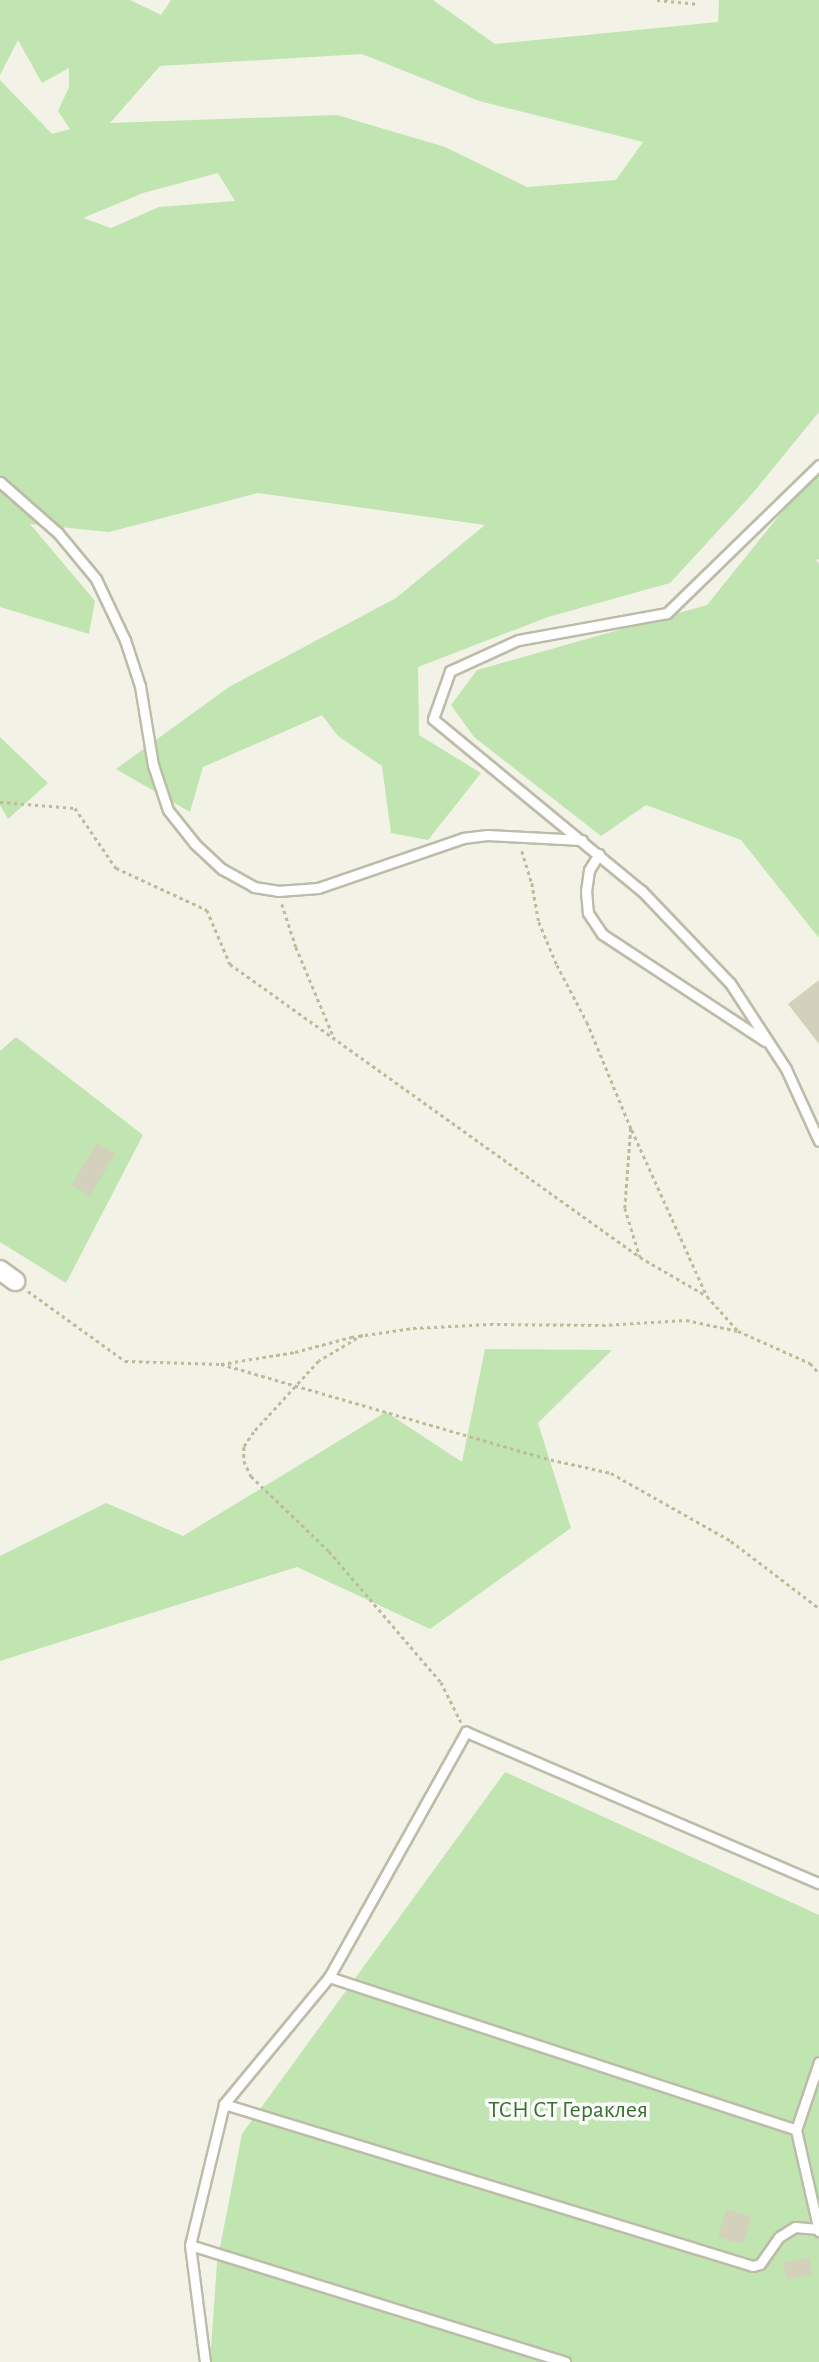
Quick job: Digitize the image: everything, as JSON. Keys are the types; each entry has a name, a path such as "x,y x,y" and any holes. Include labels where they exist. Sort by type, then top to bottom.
{"street":[{"path":"0,1270 15,1281"}],"lane":[{"path":"819,465 667,613 518,640 450,671 433,719 642,891 730,983 786,1069 819,1141"},
{"path":"0,482 58,533 96,579 125,640 140,686 153,765 168,810 195,844 222,869 254,887 278,891 318,888 463,838 487,835 582,841"},
{"path":"599,854 589,870 586,891 588,913 602,934 770,1044"},
{"path":"205,2362 190,2245 224,2104 329,1977 466,1731 819,1883"},
{"path":"329,1977 796,2130"},
{"path":"224,2104 753,2266 760,2264 779,2237 795,2227 819,2230 796,2130 819,2062"},
{"path":"190,2245 565,2362"}],"path":[{"path":"657,0 699,4"},
{"path":"0,802 75,808 116,868 207,909 230,964 640,1257 707,1296"},
{"path":"517,838 532,883 539,922 593,1034 631,1128 707,1296 738,1331"},
{"path":"278,891 296,947 335,1039"},
{"path":"631,1128 625,1208 640,1257"},
{"path":"15,1281 125,1361 220,1364 363,1335 413,1328 489,1324 602,1325 686,1320 738,1331 810,1363 819,1373"},
{"path":"363,1335 319,1361 254,1432 244,1447 244,1461 251,1476 329,1551 348,1578 441,1682 466,1731"},
{"path":"220,1364 544,1458 611,1473 731,1541 819,1608"}],"green space":[{"path":"0,0 130,0 161,15 171,0 433,0 495,44 718,22 719,0 819,0 819,412 752,494 670,583 548,617 418,667 419,735 481,773 428,840 391,833 382,766 338,736 322,715 203,767 190,812 116,769 229,687 396,598 485,525 258,493 109,532 30,524 95,601 89,634 0,607 0,80 52,134 70,129 58,111 69,87 69,68 42,83 18,40 0,75","holes":["362,54 479,101 643,142 616,180 527,187 445,147 337,115 110,123 160,66","218,173 235,201 159,207 111,228 83,218 143,193"]},
{"path":"819,466 819,559 816,560 819,564 819,938 741,840 646,805 601,836 474,737 451,705 477,670 707,605"},
{"path":"0,737 48,783 8,819 0,805"},
{"path":"16,1037 143,1135 66,1283 0,1242 0,1051"},
{"path":"485,1349 612,1350 538,1423 571,1528 430,1629 297,1567 0,1661 0,1556 106,1503 183,1536 386,1412 462,1462"},
{"name":"ТСН СТ Гераклея","path":"505,1772 819,1915 819,2362 210,2362 217,2263 242,2134"}],"building":[{"path":"819,980 819,1044 788,1004"},
{"path":"97,1143 115,1154 90,1196 72,1185"},
{"path":"726,2209 751,2216 743,2244 718,2237"},
{"path":"809,2258 812,2275 786,2279 783,2263"}]}
